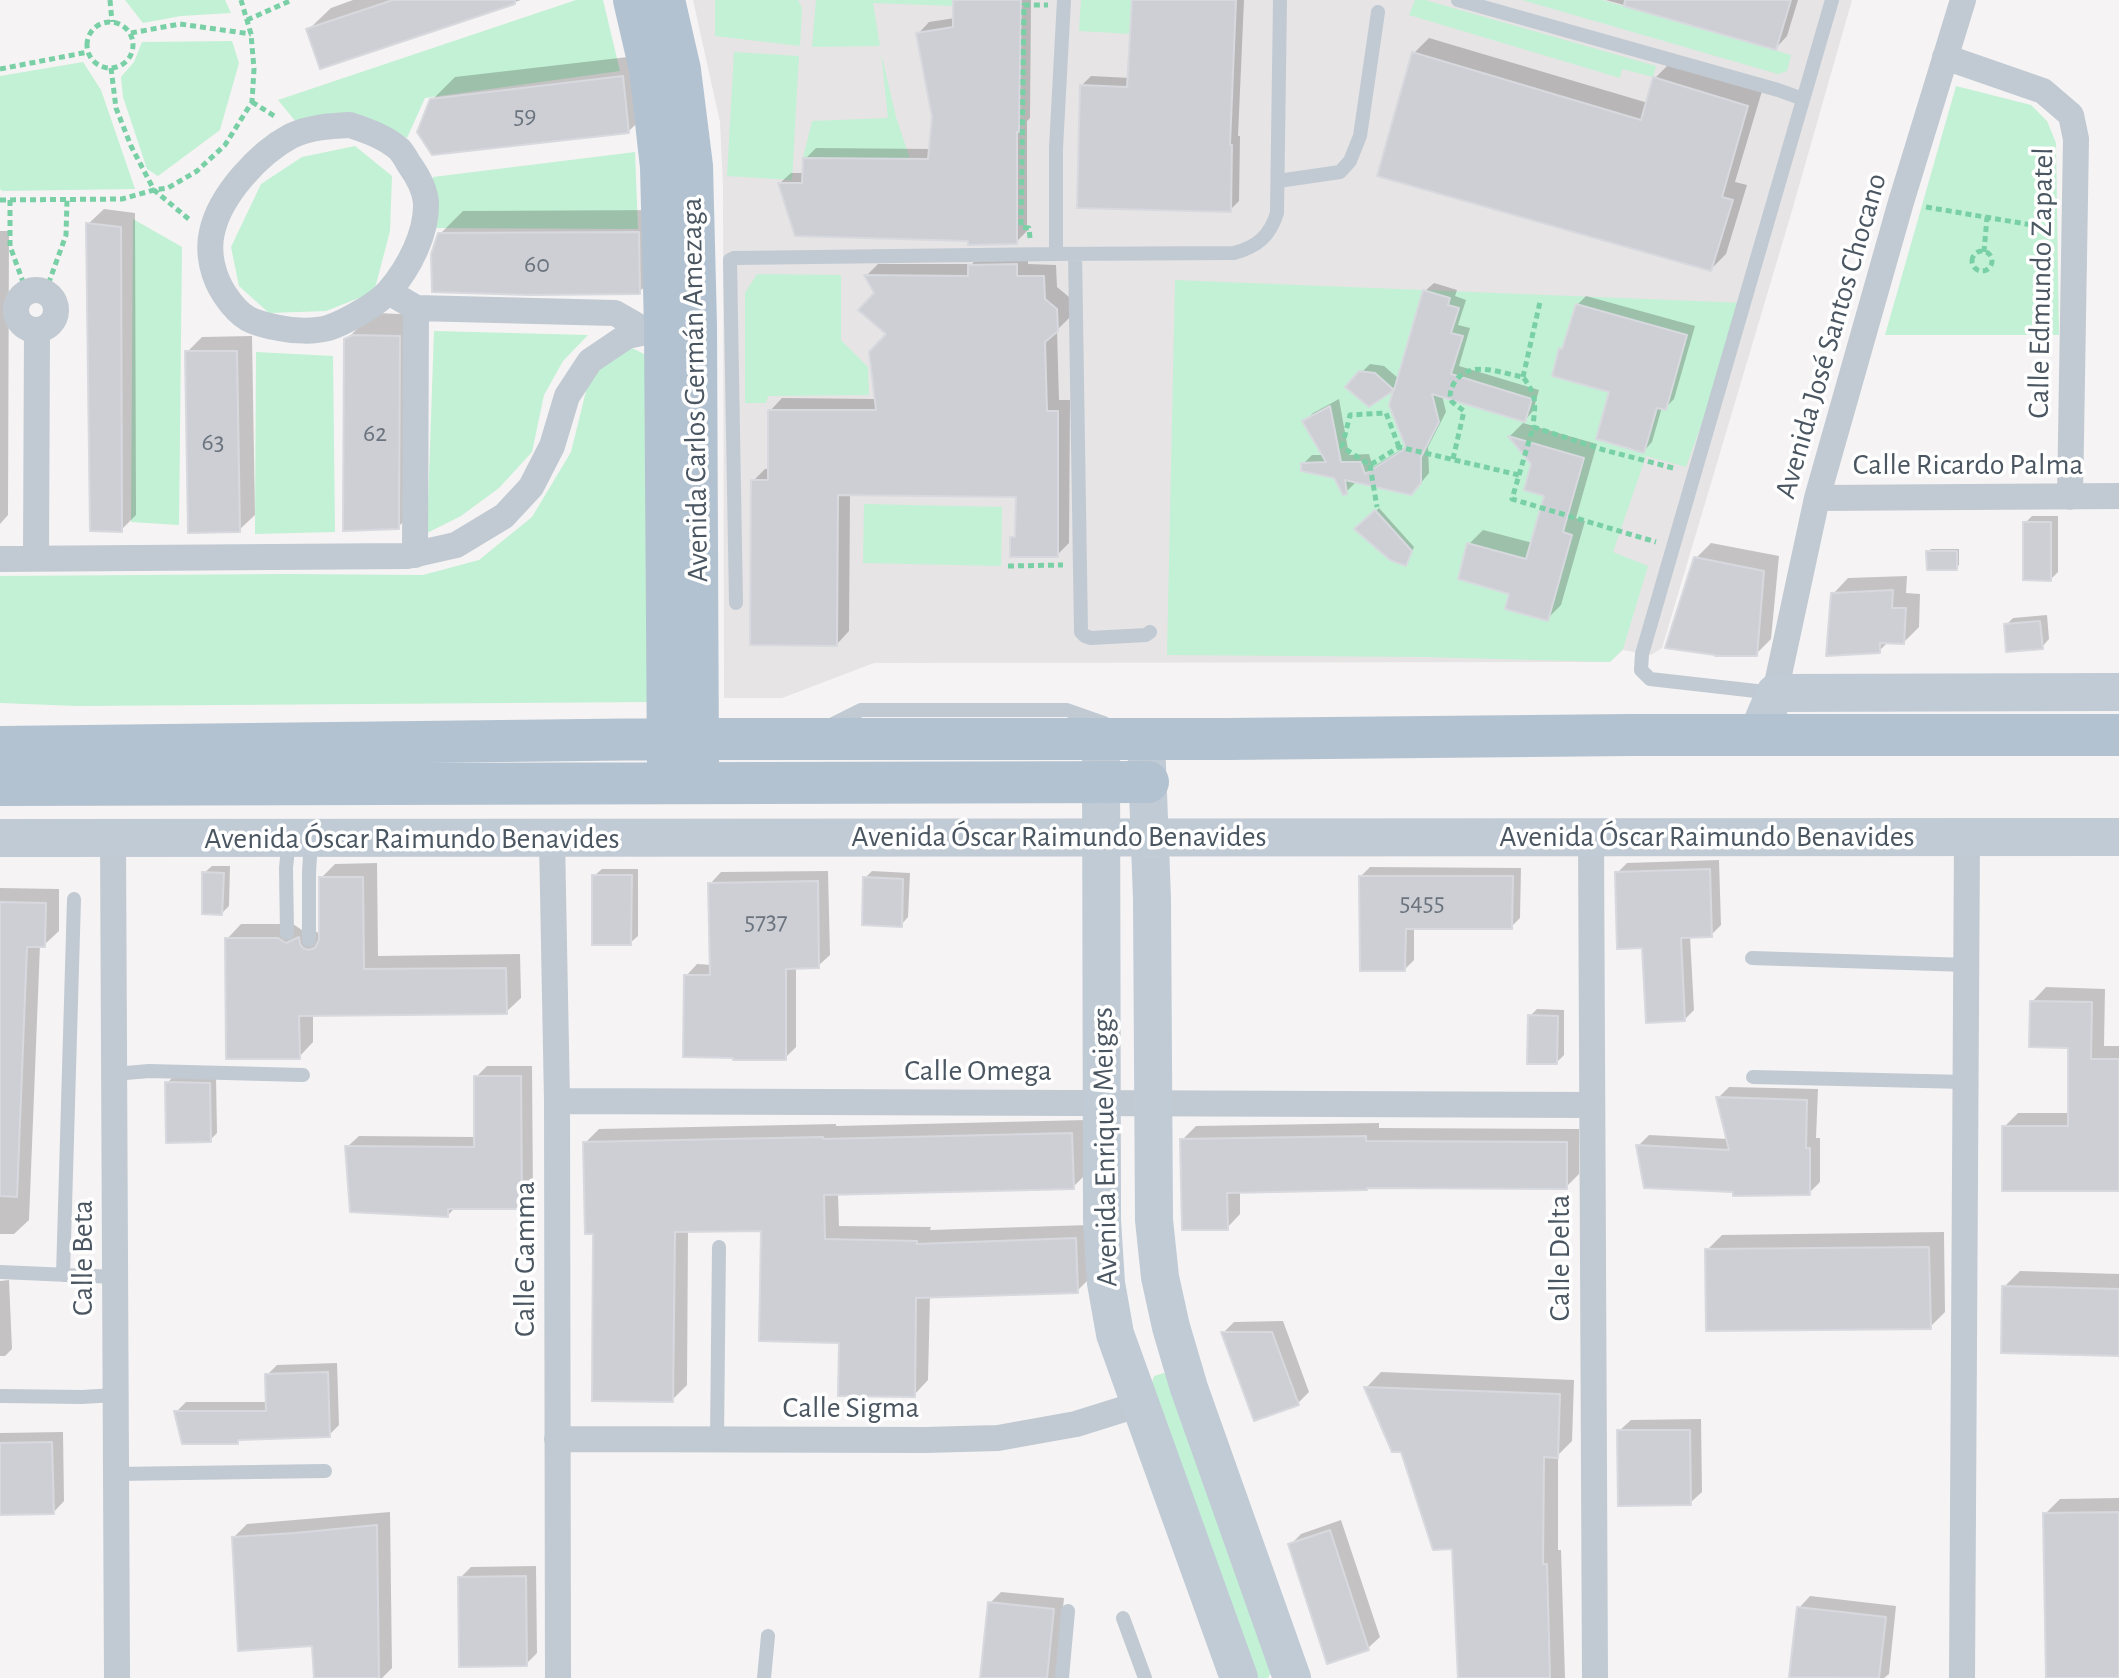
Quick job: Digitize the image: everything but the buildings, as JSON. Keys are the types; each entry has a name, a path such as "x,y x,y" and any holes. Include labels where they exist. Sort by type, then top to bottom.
{"main road":[{"name":"Avenida Carlos Germán Amezaga","path":"634,0 650,69 661,167 656,330 683,782"},
{"name":"Avenida Carlos Germán Amezaga","path":"664,0 680,70 692,166 696,341 682,739"},
{"path":"1757,735 1775,693 2119,692"},
{"path":"0,747 682,739 2119,735"},
{"name":"Avenida Enrique Meiggs","path":"1101,739 1102,1220 1106,1283 1115,1334 1239,1678"},
{"name":"Avenida Enrique Meiggs","path":"1146,739 1152,899 1154,1220 1160,1277 1189,1388 1292,1678"},
{"name":"Avenida Óscar Raimundo Benavides","path":"0,785 1148,782"},
{"name":"Avenida Óscar Raimundo Benavides","path":"0,838 2119,837"}],"street":[{"name":"Avenida José Santos Chocano","path":"1775,693 1817,498 1901,202 1963,0"},
{"name":"Calle Edmundo Zapatel","path":"1945,57 2043,91 2071,115 2076,139 2076,233 2070,497"},
{"path":"350,125 378,135 400,151 417,175 426,202 422,231 411,258 389,292 366,309 327,329 290,331 255,323 235,309 218,285 210,259 212,231 223,205 244,174 269,151 292,136 317,127 350,125"},
{"path":"389,292 416,308 615,313 656,330"},
{"path":"36,293 54,302 55,315 49,325 37,330 36,558"},
{"path":"415,555 416,308"},
{"path":"0,559 415,555 456,545 504,516 531,487 552,446 567,396 590,361 627,336 656,330"},
{"name":"Calle Ricardo Palma","path":"1817,498 2119,496"},
{"name":"Calle Delta","path":"1591,837 1595,1678"},
{"path":"1962,1678 1967,837"},
{"name":"Calle Beta","path":"113,838 117,1678"},
{"name":"Calle Gamma","path":"552,839 557,1101 558,1678"},
{"name":"Calle Omega","path":"557,1101 1592,1105"},
{"name":"Calle Sigma","path":"557,1439 998,1438 1076,1424 1140,1404"}],"lane":[{"path":"1056,254 1056,148 1064,0"},
{"path":"736,603 731,259 1234,253 1250,249 1263,240 1274,225 1277,213 1280,0"},
{"path":"1458,0 1803,99"},
{"path":"1775,693 1650,679 1641,670 1642,654 1832,0"},
{"path":"1278,181 1340,172 1350,161 1360,136 1378,12"},
{"path":"1075,254 1081,632 1091,638 1146,635 1150,632"},
{"path":"804,739 861,710 1067,710 1146,739"},
{"path":"287,933 286,868 300,839"},
{"path":"300,839 309,873 309,940"},
{"path":"63,1275 74,899"},
{"path":"1752,958 1967,965"},
{"path":"114,1074 149,1071 303,1075"},
{"path":"1753,1077 1966,1082"},
{"path":"717,1440 719,1247"},
{"path":"0,1272 115,1277"},
{"path":"0,1396 116,1395"},
{"path":"116,1474 325,1471"},
{"path":"1062,1678 1068,1611"},
{"path":"1123,1618 1145,1678"},
{"path":"764,1678 768,1636"}],"path":[{"path":"110,0 112,22"},
{"path":"0,200 122,199 168,188 197,171 225,145 252,102 254,69 251,34 241,0"},
{"path":"247,20 292,0"},
{"path":"1030,246 1029,228 1021,227 1024,5 1048,5"},
{"path":"104,22 126,27 131,33 134,41 131,57 119,67 97,64 91,59 88,37 104,22"},
{"path":"131,33 180,24 251,34"},
{"path":"0,69 88,52"},
{"path":"111,68 116,108 154,190 190,221 212,231"},
{"path":"10,200 10,246 36,293"},
{"path":"36,293 66,235 67,200"},
{"path":"1901,202 2076,233"},
{"path":"1984,252 1987,217"},
{"path":"1523,377 1540,302"},
{"path":"1453,459 1464,411 1449,397 1454,382 1475,368 1523,377 1536,400 1533,427 1512,499 1672,547"},
{"path":"1377,507 1370,465 1342,447 1350,415 1386,413 1399,447"},
{"path":"1533,427 1694,474"},
{"path":"1370,465 1399,447 1519,475"}],"shaded area":[{"path":"693,0 1852,0 1662,648 1651,655 1623,650 1610,662 874,663 782,698 724,698 723,185 720,122"}],"green space":[{"path":"125,0 225,0 231,13 181,16 143,23"},
{"path":"576,0 603,0 620,71 425,98 407,138 386,127 296,122 278,100"},
{"path":"715,0 798,0 802,8 800,46 715,36"},
{"path":"816,0 953,0 953,6 873,3 880,46 812,47"},
{"path":"1081,0 1132,0 1131,34 1079,31"},
{"path":"1415,0 1425,0 1656,66 1653,77 1622,69 1620,78 1409,15"},
{"path":"1522,0 1602,0 1791,55 1787,71 1778,74"},
{"path":"232,41 239,63 220,130 158,176 147,169 123,97 121,77 134,62 142,42"},
{"path":"734,52 799,56 792,180 727,176"},
{"path":"881,53 896,117 910,159 803,158 812,121 888,118"},
{"path":"83,62 101,90 135,189 2,191 0,76"},
{"path":"1956,86 2031,105 2047,121 2056,143 2059,335 1885,335"},
{"path":"355,146 392,176 390,231 374,292 326,311 269,313 239,286 231,247 261,184 302,157"},
{"path":"635,152 638,229 431,228 433,177"},
{"path":"133,219 182,247 179,525 131,522"},
{"path":"757,274 841,275 841,340 868,367 869,395 768,396 766,403 745,403 745,293"},
{"path":"1175,280 1745,303 1686,467 1646,456 1613,552 1648,566 1623,649 1610,662 1167,655"},
{"path":"434,331 588,335 563,361 544,395 532,452 499,488 461,516 427,533"},
{"path":"632,348 648,356 655,702 77,706 0,703 0,576 423,575 479,560 532,517 571,452 588,383 609,359"},
{"path":"256,352 333,356 335,532 255,534"},
{"path":"864,504 1002,507 1001,566 863,563"},
{"path":"1164,1373 1174,1378 1274,1667 1268,1678 1256,1678 1151,1386 1154,1376"}]}
